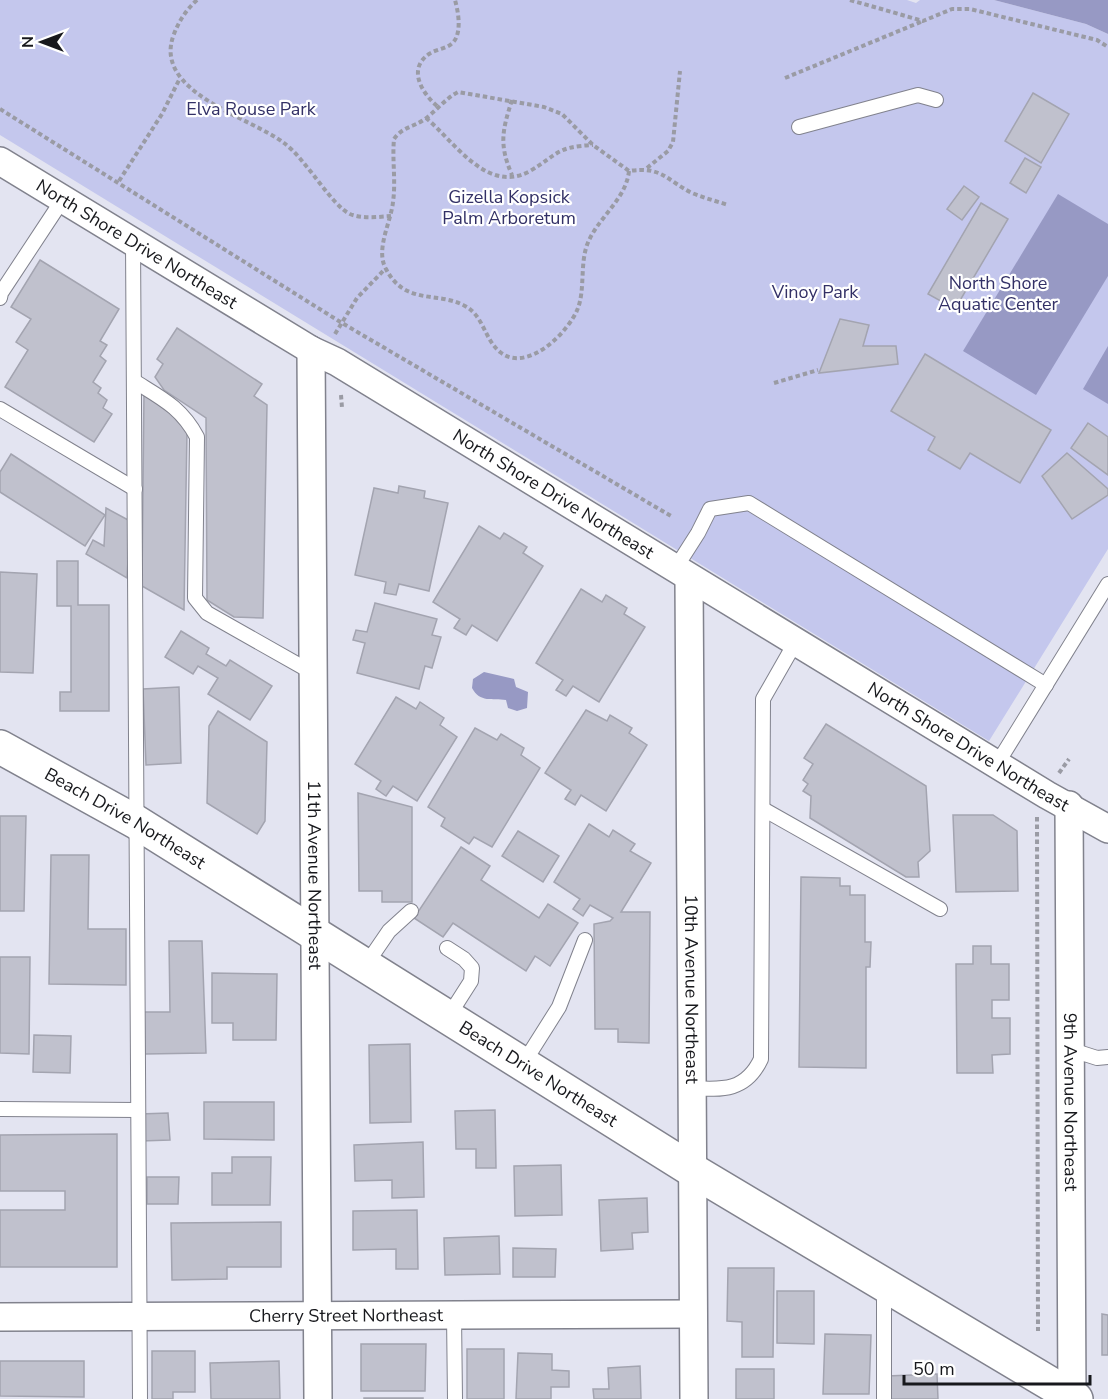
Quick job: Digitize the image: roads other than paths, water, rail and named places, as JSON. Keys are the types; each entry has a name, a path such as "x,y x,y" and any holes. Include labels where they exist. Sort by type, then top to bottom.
{"street":[{"name":"North Shore Drive Northeast","path":"0,161 311,350 337,362 682,574 1108,830"},
{"name":"11th Avenue Northeast","path":"311,350 318,1399"},
{"name":"10th Avenue Northeast","path":"682,574 692,1088 694,1399"},
{"name":"Beach Drive Northeast","path":"0,747 136,822 692,1170 1073,1398"},
{"name":"9th Avenue Northeast","path":"1058,800 1072,1050 1073,1398"},
{"name":"Cherry Street Northeast","path":"0,1317 693,1314"}],"lane":[{"path":"799,128 918,95 936,100"},
{"path":"0,298 0,293 63,199"},
{"path":"133,242 140,1399"},
{"path":"134,381 178,409 188,419 197,436 195,597 207,613 313,673"},
{"path":"0,409 135,489"},
{"path":"682,574 710,509 750,503 1046,685"},
{"path":"997,764 1108,585"},
{"path":"692,1088 719,1089 738,1086 755,1072 761,1059 764,699 795,642"},
{"path":"763,809 940,909"},
{"path":"365,966 389,932 411,911"},
{"path":"523,1064 559,1007 585,940"},
{"path":"447,948 464,958 472,968 471,981 448,1017"},
{"path":"1072,1050 1097,1058 1108,1057"},
{"path":"0,1109 138,1110"},
{"path":"884,1283 884,1399"},
{"path":"454,1315 455,1399"}],"park label":[{"name":"Elva Rouse Park","path":"251,109"},
{"name":"Gizella Kopsick Palm Arboretum","path":"509,207"},
{"name":"Vinoy Park","path":"815,292"},
{"name":"North Shore Aquatic Center","path":"998,293"}]}
